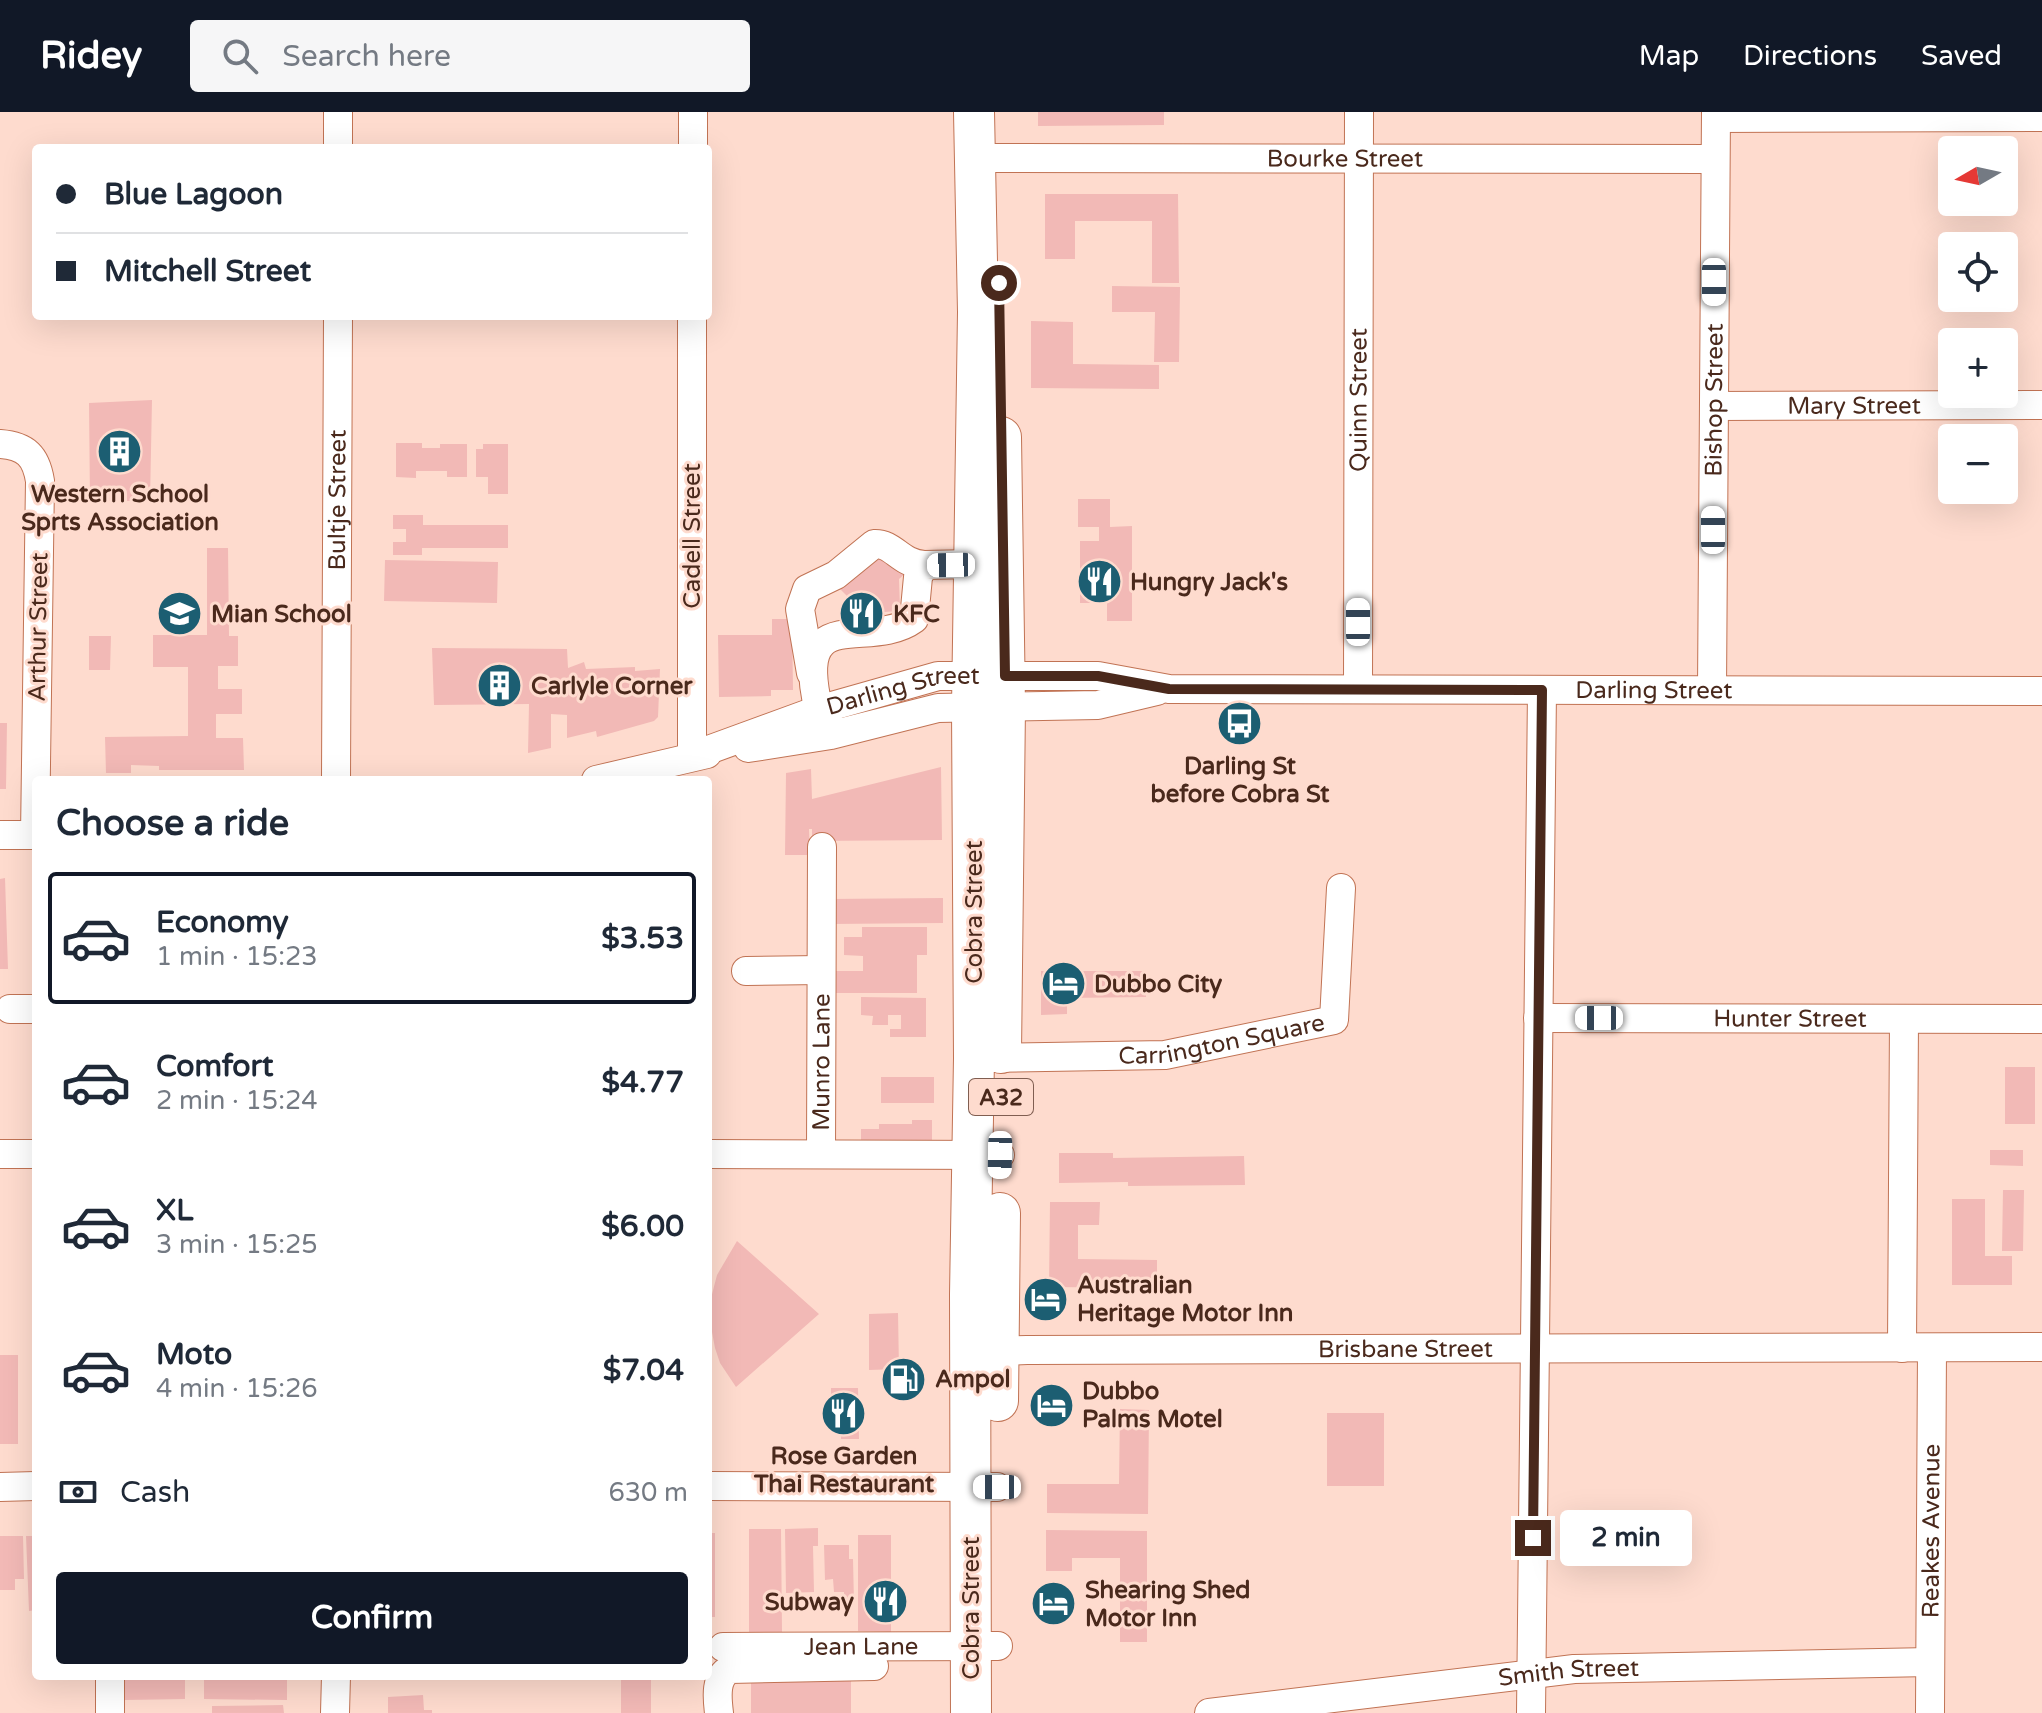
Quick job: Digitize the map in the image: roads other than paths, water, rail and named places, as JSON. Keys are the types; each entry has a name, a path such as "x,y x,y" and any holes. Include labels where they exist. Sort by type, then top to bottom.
{"highway":[{"name":"Cobra Street","path":"974,112 987,158 988,1058 987,1155 970,1425 984,1487"},
{"name":"Cobra Street","path":"989,691 973,564 978,312 987,158 999,112"},
{"name":"Cobra Street","path":"987,1155 998,1351 984,1487 985,1646 998,1713"},
{"name":"Cobra Street","path":"971,1713 985,1646"}],"street":[{"path":"338,112 338,144"},
{"path":"693,112 693,144"},
{"name":"Quinn Street","path":"1358,688 1359,112"},
{"path":"1716,115 2042,117"},
{"name":"Bishop Street","path":"1712,690 1716,115"},
{"name":"Bourke Street","path":"987,158 1715,159"},
{"name":"Bultje Street","path":"336,776 338,320"},
{"name":"Cadell Street","path":"692,320 692,756"},
{"name":"Mary Street","path":"1714,406 2042,405"},
{"name":"Arthur Street","path":"0,444 14,445 30,452 40,481 37,776"},
{"path":"912,714 884,713 831,724 823,721 818,710 800,609 807,589 836,575 874,544 888,546 905,562 924,565 973,564"},
{"path":"813,681 815,654 827,639 900,627 914,619 918,605 918,577 924,565"},
{"name":"Darling Street","path":"692,756 818,710 938,676 989,691 1098,705 1169,689 2042,691"},
{"path":"1531,1713 1542,690"},
{"name":"Darling Street","path":"612,776 692,756 831,735 938,708 989,691"},
{"path":"0,835 32,835"},
{"name":"Munro Lane","path":"821,1154 822,847"},
{"name":"Carrington Square","path":"988,1058 1165,1055 1334,1020 1341,888"},
{"name":"Munro Lane","path":"746,971 821,970"},
{"name":"Hunter Street","path":"1538,1018 2042,1019"},
{"path":"1902,1348 1904,1019"},
{"path":"0,1154 32,1154"},
{"path":"712,1154 987,1155"},
{"name":"Brisbane Street","path":"998,1351 2042,1347"},
{"name":"Reakes Avenue","path":"1930,1713 1932,1348"},
{"path":"970,1425 979,1366 983,1358 998,1351"},
{"path":"0,1487 32,1486"},
{"path":"712,1486 984,1487"},
{"name":"Jean Lane","path":"723,1647 985,1646"},
{"name":"Smith Street","path":"1209,1713 1574,1669 1930,1662"},
{"path":"719,1713 719,1679 722,1673 730,1669 874,1666"},
{"path":"110,1680 110,1713"},
{"path":"335,1713 336,1680"}],"place":[{"name":"Western School Sprts Association","path":"120,452"},
{"name":"Hungry Jack's","path":"1099,582"},
{"name":"Mian School","path":"180,614"},
{"name":"KFC","path":"862,614"},
{"name":"Carlyle Corner","path":"500,686"},
{"name":"Darling St before Cobra St","path":"1240,724"},
{"name":"Dubbo City","path":"1063,984"},
{"name":"Australian Heritage Motor Inn","path":"1046,1299"},
{"name":"Ampol","path":"904,1379"},
{"name":"Dubbo Palms Motel","path":"1051,1405"},
{"name":"Rose Garden Thai Restaurant","path":"844,1414"},
{"name":"Subway","path":"885,1602"},
{"name":"Shearing Shed Motor Inn","path":"1054,1604"}]}
